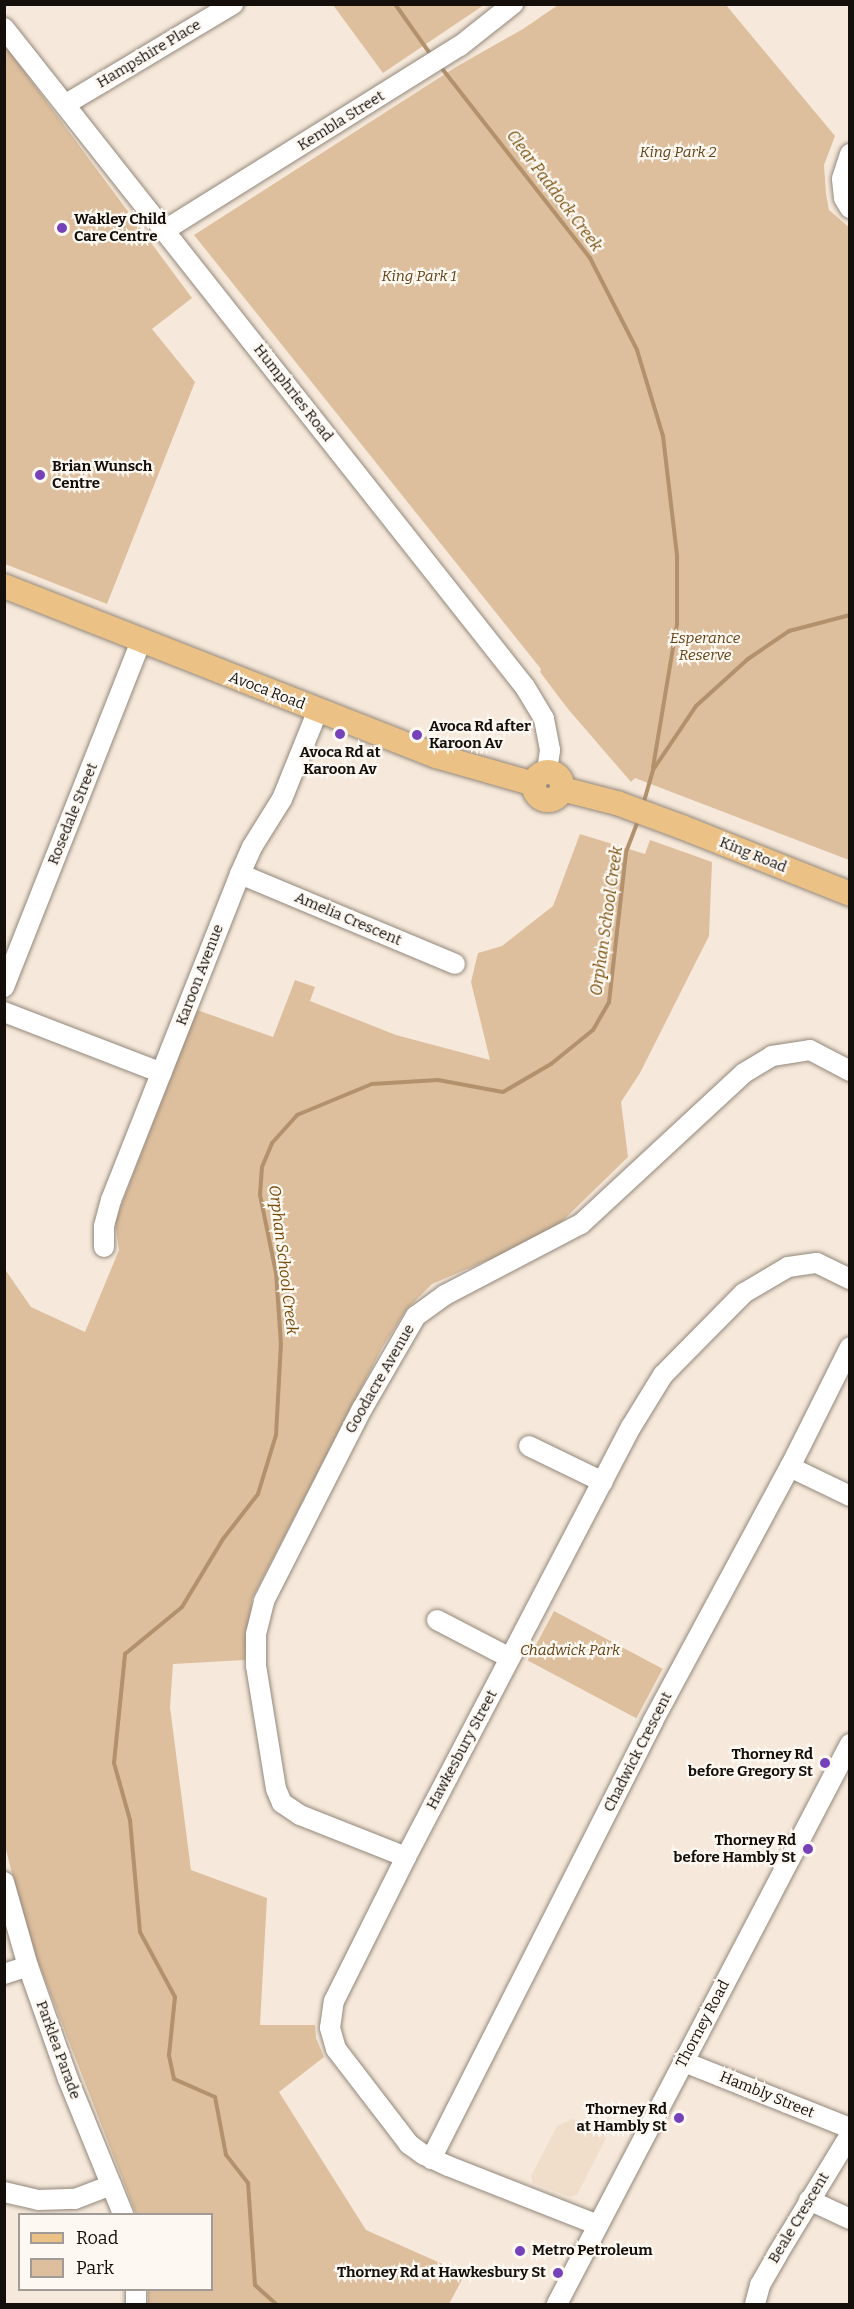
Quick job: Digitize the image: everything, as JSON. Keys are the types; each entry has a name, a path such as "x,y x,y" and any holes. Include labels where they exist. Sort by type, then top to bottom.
{"main road":[{"name":"Avoca Road","path":"4,586 436,756 548,782 656,818"},
{"name":"King Road","path":"656,818 849,894"}],"street":[{"name":"Hampshire Place","path":"66,104 233,4"},
{"name":"Kembla Street","path":"165,230 460,46 513,4"},
{"name":"Humphries Road","path":"4,28 525,687 544,719 550,750 548,782"},
{"path":"849,154 842,179 844,198 849,208"},
{"name":"Rosedale Street","path":"4,987 141,641"},
{"name":"Karoon Avenue","path":"104,1247 104,1226 111,1200 240,874 256,839 282,799 318,710"},
{"name":"Amelia Crescent","path":"240,874 455,964"},
{"path":"4,1012 162,1072"},
{"name":"Goodacre Avenue","path":"406,1857 300,1815 281,1804 276,1789 256,1666 256,1635 261,1608 362,1409 416,1316 445,1295 581,1224 744,1073 772,1056 810,1050 849,1071"},
{"name":"Hawkesbury Street","path":"598,2225 431,2159 409,2144 339,2056 330,2028 331,2014 338,1990 406,1857 631,1427 663,1375 744,1293 788,1266 817,1263 849,1279"},
{"name":"Chadwick Crescent","path":"431,2159 653,1721 790,1467 849,1347"},
{"path":"528,1446 603,1482"},
{"path":"790,1467 849,1496"},
{"path":"437,1620 510,1658"},
{"name":"Thorney Road","path":"557,2304 849,1744"},
{"name":"Parklea Parade","path":"4,1882 28,1966 68,2079 123,2213"},
{"path":"4,1974 28,1966"},
{"name":"Hambly Street","path":"684,2062 849,2127"},
{"name":"Beale Crescent","path":"755,2304 760,2285 849,2134"},
{"path":"4,2192 38,2200 75,2199 111,2185"},
{"path":"809,2200 849,2219"}],"shaded area":[{"path":"573,2119 604,2131 606,2138 577,2195 570,2197 533,2183 531,2176 557,2126"}],"green space":[{"path":"333,5 484,5 383,73"},
{"path":"558,5 726,5 835,136 824,165 826,194 829,210 850,228 849,860 635,778 631,782 568,709 540,672 541,669 194,235 456,67 523,29"},
{"path":"4,44 192,298 152,329 195,382 107,604 5,564"},
{"path":"580,834 645,854 650,840 712,862 709,936 640,1073 621,1102 628,1157 549,1234 432,1284 407,1309 382,1348 252,1599 245,1660 173,1664 170,1707 191,1870 267,1898 260,2025 315,2025 316,2038 324,2057 279,2092 366,2230 465,2274 449,2304 148,2304 148,2291 213,2291 213,2213 136,2213 28,1936 5,1846 4,1268 31,1307 85,1332 119,1250 115,1221 197,1010 273,1037 295,980 315,987 310,1001 396,1035 490,1060 471,982 478,953 502,946 553,906"},
{"name":"Chadwick Park","path":"554,1611 663,1669 636,1718 528,1660"}],"waterway":[{"name":"Clear Paddock Creek","path":"395,4 431,55"},
{"name":"Clear Paddock Creek","path":"440,66 590,258 637,350 663,436 677,556 677,624 653,768"},
{"name":"Orphan School Creek","path":"643,805 653,770 696,706 748,659 789,631 850,615"},
{"name":"Orphan School Creek","path":"276,2304 255,2285 248,2183 226,2155 215,2097 174,2079 169,2055 175,1997 140,1932 130,1820 114,1763 125,1654 182,1607 223,1539 258,1494 276,1435 281,1344 276,1273 260,1195 262,1167 272,1143 297,1115 372,1084 438,1080 503,1092 551,1064 593,1030 609,1002 626,852 638,821"}],"place":[{"name":"Wakley Child Care Centre","path":"62,228"},
{"name":"Brian Wunsch Centre","path":"40,475"},
{"name":"Avoca Rd at Karoon Av","path":"340,734"},
{"name":"Avoca Rd after Karoon Av","path":"417,735"},
{"name":"Thorney Rd before Gregory St","path":"825,1763"},
{"name":"Thorney Rd before Hambly St","path":"808,1849"},
{"name":"Thorney Rd at Hambly St","path":"679,2118"},
{"name":"Metro Petroleum","path":"520,2251"},
{"name":"Thorney Rd at Hawkesbury St","path":"558,2273"}],"park label":[{"name":"King Park 2","path":"678,153"},
{"name":"King Park 1","path":"419,277"},
{"name":"Esperance Reserve","path":"705,646"}]}
